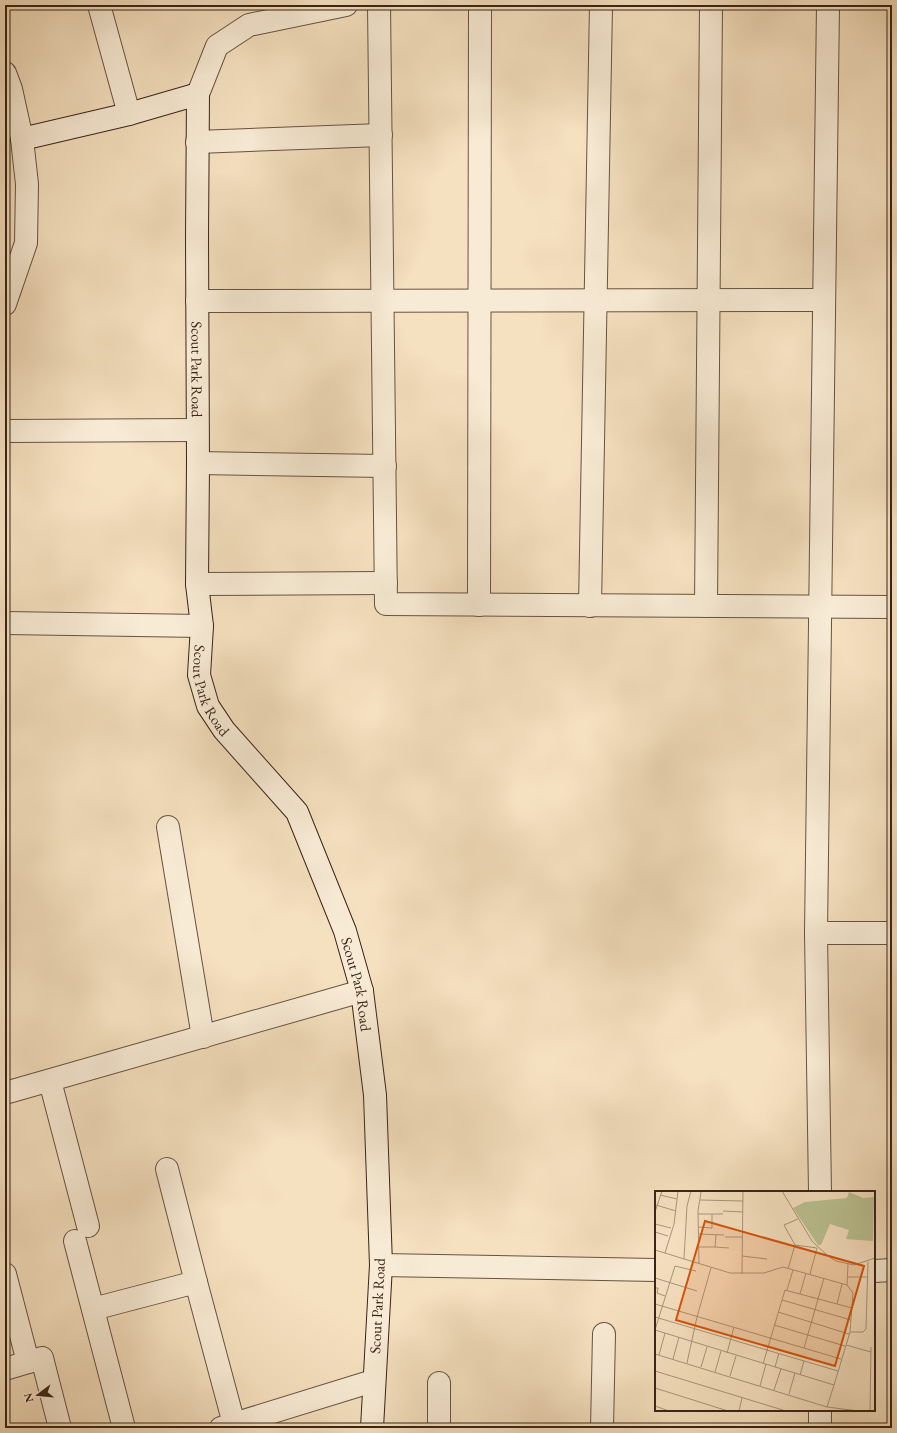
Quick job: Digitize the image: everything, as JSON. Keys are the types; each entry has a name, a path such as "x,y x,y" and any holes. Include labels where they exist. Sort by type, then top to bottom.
{"street":[{"path":"99,5 129,114"},
{"path":"22,139 129,114 198,94 217,46 249,25 346,5"},
{"path":"380,5 386,604 892,608"},
{"path":"479,605 480,5"},
{"path":"590,606 600,5"},
{"path":"706,606 711,5"},
{"path":"820,1191 816,933 828,5"},
{"path":"5,73 12,89 22,139 27,184 26,244 5,304"},
{"name":"Scout Park Road","path":"198,94 197,584 202,626 199,675 208,706 224,730 297,812 345,931 362,991 375,1095 381,1264 373,1381 372,1428"},
{"path":"197,142 381,134"},
{"path":"197,301 824,300"},
{"path":"5,431 197,430"},
{"path":"198,462 384,466"},
{"path":"197,584 386,583"},
{"path":"5,623 202,626"},
{"path":"168,827 203,1037"},
{"path":"816,933 892,933"},
{"path":"5,1093 362,991"},
{"path":"50,1081 82,1233 93,1309 124,1428"},
{"path":"167,1169 196,1282 228,1426 373,1381"},
{"path":"381,1264 655,1270"},
{"path":"875,1271 892,1270"},
{"path":"5,1274 28,1362"},
{"path":"93,1309 196,1282"},
{"path":"602,1428 604,1334"},
{"path":"5,1369 42,1358 60,1428"},
{"path":"439,1383 439,1428"},
{"path":"820,1411 820,1428"}]}
